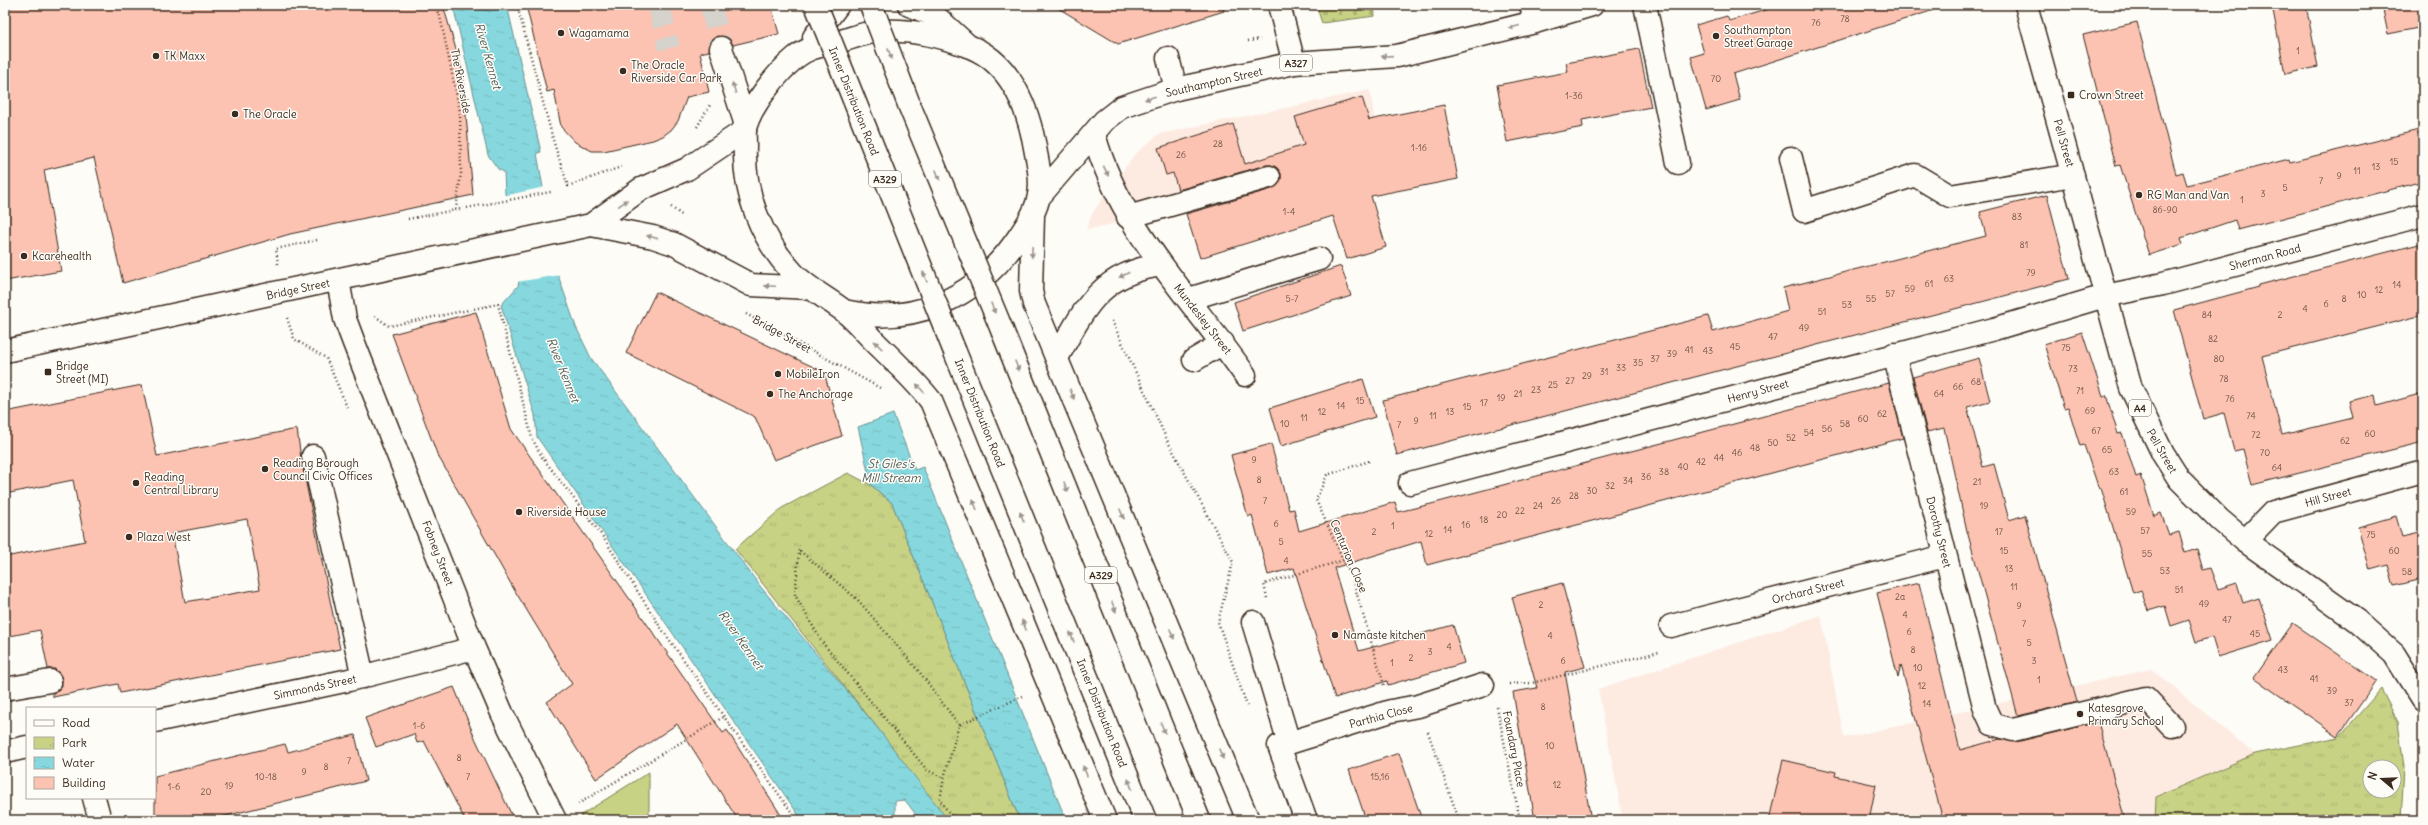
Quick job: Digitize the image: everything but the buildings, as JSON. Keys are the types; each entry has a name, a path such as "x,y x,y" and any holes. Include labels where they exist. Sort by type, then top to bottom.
{"main road":[{"name":"Inner Distribution Road","path":"816,5 1145,820"},
{"path":"745,127 768,84 786,65 805,49 838,5"},
{"name":"A329","path":"871,5 910,107 1002,330 1199,820"},
{"path":"909,5 934,15 968,46 992,61 1009,79 1023,101 1032,130 1038,164 1031,291 1034,304 1248,820"},
{"path":"1279,5 1294,63"},
{"name":"Southampton Street","path":"844,311 864,316 894,316 917,312 948,300 976,282 1003,258 1036,205 1094,134 1122,107 1176,89 1294,63 1397,56 1533,14 1592,5"},
{"path":"1645,5 1678,163"},
{"name":"Pell Street","path":"2025,7 2073,175 2131,388 2163,454 2179,479 2196,499 2245,541 2368,630 2394,654 2423,700"},
{"path":"805,49 872,32 905,31 968,46"},
{"path":"721,48 745,127 744,163 748,190 756,217 783,260 809,288 844,311 906,372 931,401 1105,820"},
{"path":"1168,58 1176,89"},
{"name":"Bridge Street","path":"591,225 641,190 688,169 745,127"},
{"name":"Mundesley Street","path":"1094,134 1102,163 1128,217 1161,264 1223,343 1245,375"},
{"path":"1791,158 1804,211 1915,175 1950,196 2073,175"},
{"path":"1128,217 1269,177"},
{"name":"Sherman Road","path":"2106,296 2162,284 2423,215"},
{"name":"Bridge Street","path":"5,351 591,225 653,237 674,244 751,285 809,288"},
{"path":"1189,299 1319,259"},
{"path":"1057,358 1081,313 1097,293 1119,277 1139,268 1161,264"},
{"name":"Fobney Street","path":"338,280 345,319 474,648 502,713 555,819"},
{"name":"Henry Street","path":"1410,484 1894,354 1994,329 2106,296"},
{"path":"1194,360 1223,343"},
{"name":"Dorothy Street","path":"1894,354 1985,709 1992,724 2013,730 2146,698 2172,726"},
{"path":"313,456 363,677"},
{"name":"Hill Street","path":"2245,541 2273,512 2423,471"},
{"name":"Orchard Street","path":"1671,626 1945,556"},
{"path":"1253,622 1284,744 1306,820"},
{"name":"Simmonds Street","path":"156,721 363,677 474,648"},
{"path":"5,689 50,681"},
{"name":"Parthia Close","path":"1284,744 1391,711 1418,706 1483,685"},
{"path":"5,752 26,748"},
{"path":"94,799 100,820"}],"path":[{"name":"The Riverside","path":"433,5 440,16 460,112 460,173 456,209"},
{"path":"517,5 554,143 568,186 627,165"},
{"path":"694,131 704,118 711,98"},
{"path":"408,219 551,192"},
{"path":"276,249 317,240"},
{"path":"373,315 389,326 498,304 532,438 542,457 601,534 659,624 797,820"},
{"name":"Bridge Street","path":"745,313 888,392"},
{"path":"1109,316 1168,442 1233,562 1218,622"},
{"name":"Centurion Close","path":"1369,461 1327,475 1316,500 1353,581 1391,711"},
{"path":"944,778 927,770 822,642 795,595 799,550 858,600 921,674 959,725"},
{"path":"1253,622 1272,616 1264,584 1344,560"},
{"path":"1532,683 1660,651"},
{"name":"Foundary Place","path":"1483,685 1497,706 1520,820"},
{"path":"954,820 940,800 944,778 959,725 1023,696"},
{"path":"1418,706 1459,820"},
{"path":"555,819 725,716"}],"shaded area":[{"path":"1370,90 1380,154 1237,196 1086,230 1093,212 1135,154 1159,134"},
{"name":"Katesgrove Primary School","path":"1821,615 1844,738 2151,669 2255,754 2156,796 2155,820 1623,820 1598,689"}],"green space":[{"path":"1316,5 1374,5 1375,16 1322,23"},
{"path":"848,473 871,485 892,503 1020,820 945,820 876,726 735,549 782,508"},
{"path":"2381,689 2398,722 2404,767 2401,820 2155,820 2156,797 2255,754 2339,737"},
{"path":"649,772 649,815 652,820 583,820 581,815"}],"water":[{"name":"River Kennet","path":"453,5 507,5 541,152 537,153 558,275 576,327 591,358 760,586 876,726 948,820 920,820 905,800 895,801 895,820 802,820 537,437 535,415 501,305 518,286 519,281 505,193 504,172 498,169 488,155"},
{"name":"St Giles's Mill Stream","path":"893,414 915,470 923,467 1066,820 1020,820 892,503 871,485 858,427"}],"pier":[{"path":"545,187 560,275 516,282 503,196"}],"tunnel":[{"path":"659,5 669,48"},
{"path":"711,5 721,48"}],"place":[{"name":"Wagamama","path":"561,33"},
{"name":"Southampton Street Garage","path":"1716,36"},
{"name":"TK Maxx","path":"156,56"},
{"name":"The Oracle Riverside Car Park","path":"623,71"},
{"name":"Crown Street","path":"2071,95"},
{"name":"The Oracle","path":"235,114"},
{"name":"RG Man and Van","path":"2139,195"},
{"name":"Kcarehealth","path":"24,256"},
{"name":"Bridge Street (MI)","path":"48,372"},
{"name":"MobileIron","path":"778,374"},
{"name":"The Anchorage","path":"770,394"},
{"name":"Reading Borough Council Civic Offices","path":"265,469"},
{"name":"Reading Central Library","path":"136,483"},
{"name":"Riverside House","path":"519,512"},
{"name":"Plaza West","path":"129,537"},
{"name":"Namaste kitchen","path":"1335,635"},
{"name":"Katesgrove Primary School","path":"2080,714"}]}
